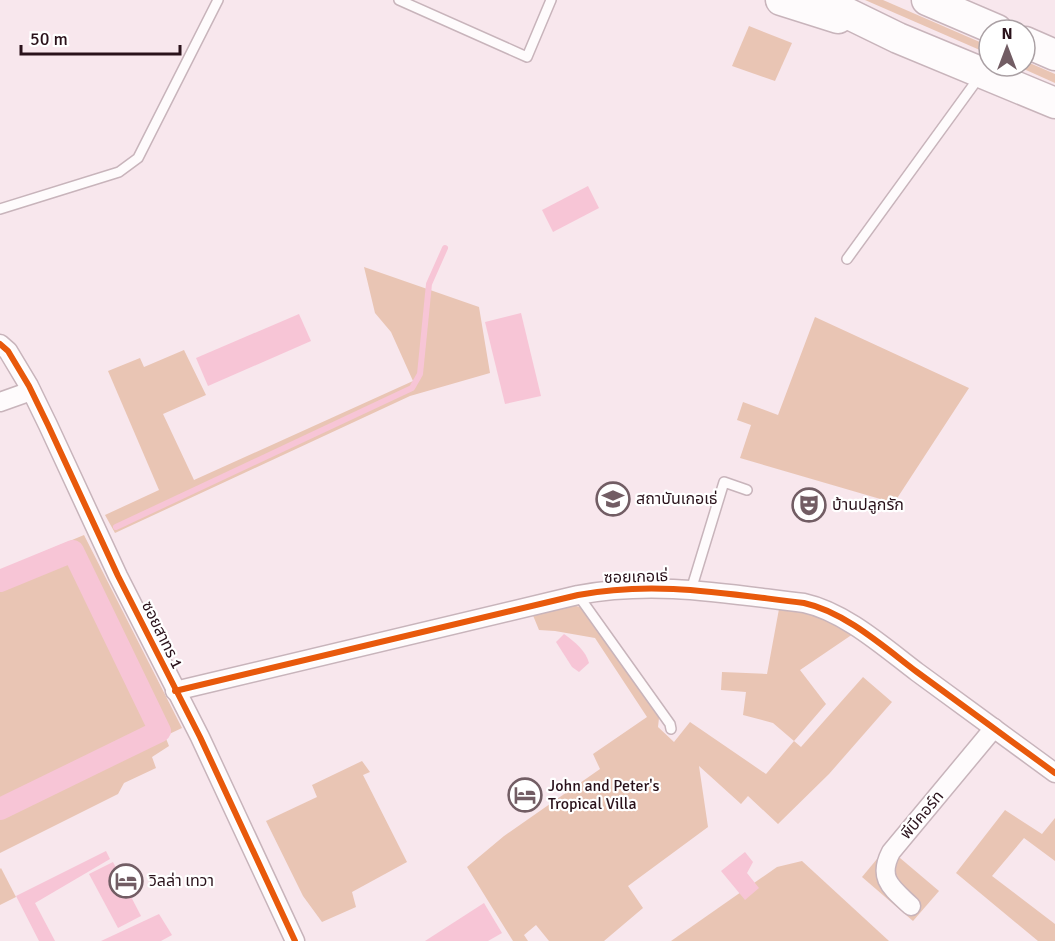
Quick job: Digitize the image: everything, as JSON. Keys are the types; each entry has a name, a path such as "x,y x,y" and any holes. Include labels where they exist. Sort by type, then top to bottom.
{"main road":[{"path":"781,0 898,38"},
{"path":"820,0 898,38 977,71"},
{"path":"927,0 977,21"},
{"path":"1037,47 1055,55"},
{"path":"994,78 1055,103"}],"street":[{"name":"ซอยสาทร 1","path":"0,344 8,351 31,391 118,576 200,737 295,941"},
{"path":"0,402 31,391"},
{"name":"ซอยเกอเธ่","path":"175,691 612,588 691,590 804,603 835,614 884,647 1055,773"},
{"name":"พีบีคอร์ท","path":"911,906 890,887 886,878 886,862 891,852 994,728"}],"lane":[{"path":"0,209 119,172 138,158 218,0"},
{"path":"399,0 527,57 551,0"},
{"path":"847,258 978,78"},
{"path":"691,590 724,482 747,490"},
{"path":"578,595 670,723 671,729"}],"shaded area":[{"path":"865,0 883,0 977,41 977,49"},
{"path":"749,26 792,43 775,81 732,66"},
{"path":"1037,66 1055,74 1055,83 1037,75"},
{"path":"588,186 599,208 553,232 542,210"},
{"path":"364,267 479,307 490,373 410,396 115,533 105,515 159,490 108,371 140,358 144,367 184,350 206,395 163,414 194,480 413,381 391,332 375,313"},
{"path":"521,313 541,396 505,404 485,322"},
{"path":"299,314 311,341 208,386 196,358"},
{"path":"815,317 969,388 894,503 740,458 751,425 737,420 743,402 778,415"},
{"path":"84,535 182,728 165,736 169,746 152,757 156,768 124,783 118,794 0,853 0,570"},
{"path":"569,604 580,607 588,616 659,718 658,727 674,742 690,722 766,774 794,741 801,747 863,677 892,702 829,774 778,824 748,796 741,804 699,766 708,827 628,886 643,908 604,941 549,941 536,925 524,935 528,941 513,941 467,867 504,836 600,769 593,754 647,717 595,638 539,630 532,613"},
{"path":"779,609 818,617 853,634 800,670 826,704 794,741 773,723 743,715 746,692 721,690 722,672 767,674"},
{"path":"564,634 580,647 588,659 589,663 579,672 572,667 556,642"},
{"path":"362,761 370,772 363,775 407,862 352,892 356,907 322,922 303,896 266,821 317,797 312,785"},
{"path":"1005,810 1042,834 1055,818 1055,861 1024,838 992,876 1055,924 1055,941 1038,941 956,873"},
{"path":"887,847 939,891 913,921 862,877"},
{"path":"106,851 110,859 35,903 55,941 39,941 16,896"},
{"path":"745,852 753,862 747,873 759,888 745,900 721,871"},
{"path":"802,861 889,941 671,941 777,867"},
{"path":"113,862 141,916 118,928 89,874"},
{"path":"0,869 16,897 0,905"},
{"path":"484,903 502,933 488,941 425,941"},
{"path":"159,914 172,935 161,941 101,941"}],"waterway":[{"path":"116,527 412,388 420,374 429,284 445,248"},
{"path":"0,581 73,551 160,731 0,809"}],"cycle path":[{"path":"0,344 8,351 29,386 118,576 200,737 295,941"},
{"path":"175,691 578,595 635,589 691,590 804,603 834,614 878,642 1055,773"}],"place":[{"name":"สถาบันเกอเธ่","path":"613,499"},
{"name":"บ้านปลูกรัก","path":"809,505"},
{"name":"John and Peter's Tropical Villa","path":"525,795"},
{"name":"วิลล่า เทวา","path":"126,881"}]}
